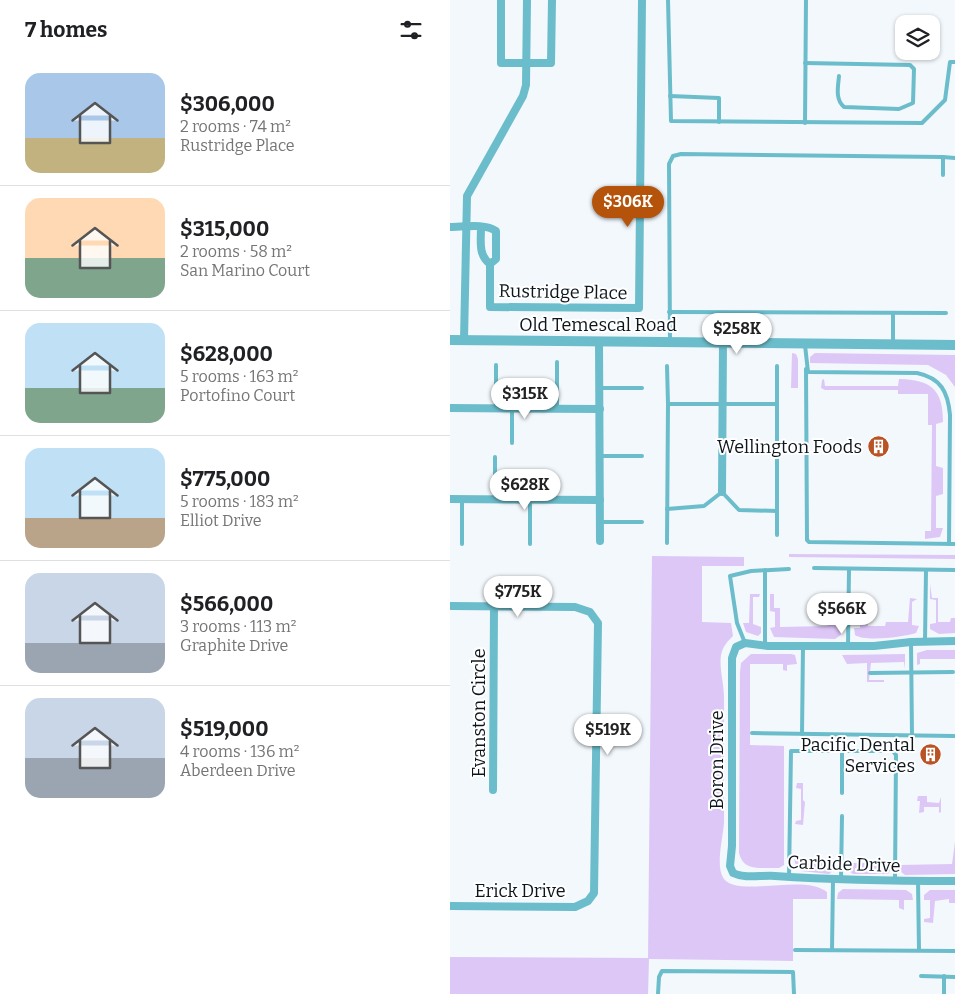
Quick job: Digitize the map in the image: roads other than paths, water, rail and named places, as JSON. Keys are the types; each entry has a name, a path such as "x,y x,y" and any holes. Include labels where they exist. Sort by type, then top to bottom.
{"street":[{"path":"501,0 501,62 526,63 551,63 552,0"},
{"path":"464,340 467,196 523,96 526,63 527,0"},
{"name":"Rustridge Place","path":"490,264 490,307 639,308 642,0"},
{"path":"450,227 481,227"},
{"name":"Rustridge Place","path":"481,227 491,227 496,232 496,259 490,264 484,259 481,250 481,227"},
{"name":"Old Temescal Road","path":"450,340 955,345"},
{"path":"599,342 600,541"},
{"path":"722,492 723,342"},
{"path":"450,408 600,409"},
{"path":"450,499 600,500"},
{"path":"450,606 494,607"},
{"name":"Erick Drive","path":"450,906 575,907 588,901 594,893 596,883 598,623 590,612 575,607 494,607"},
{"name":"Evanston Circle","path":"493,790 494,607"},
{"path":"745,643 803,646 874,646 926,641 955,641"},
{"name":"Boron Drive","path":"733,873 730,866 732,658 736,647 745,643"},
{"name":"Carbide Drive","path":"733,873 740,876 832,880 955,881"}],"lane":[{"path":"668,0 671,121 922,123 945,100 950,62 955,62"},
{"path":"805,123 806,0"},
{"path":"806,63 910,65 914,70 913,102 905,108 898,109 844,107 838,97 839,76"},
{"path":"670,96 719,98 719,122"},
{"path":"670,342 669,164 674,156 681,154 955,158"},
{"path":"943,157 943,175"},
{"path":"669,312 946,313"},
{"path":"893,313 893,344"},
{"path":"805,343 806,540 809,542 955,544"},
{"path":"557,362 557,409"},
{"path":"496,365 496,408"},
{"path":"667,366 667,543"},
{"path":"777,366 777,535"},
{"path":"806,369 812,372 917,373 929,376 943,386 947,393 950,434 949,544"},
{"path":"600,388 642,388"},
{"path":"668,404 777,404"},
{"path":"512,408 512,442"},
{"path":"950,434 955,434"},
{"path":"600,456 642,456"},
{"path":"495,457 495,499"},
{"path":"667,509 704,506 722,492 739,510 777,510"},
{"path":"462,499 462,544"},
{"path":"530,500 530,544"},
{"path":"600,522 642,522"},
{"path":"814,568 849,570 955,570"},
{"path":"745,643 737,623 730,576 765,570 789,569"},
{"path":"765,570 765,645"},
{"path":"848,646 849,570"},
{"path":"926,570 926,641"},
{"path":"911,642 912,735"},
{"path":"802,734 803,646"},
{"path":"870,673 953,672"},
{"path":"752,733 954,736"},
{"path":"842,750 842,793"},
{"path":"789,877 790,751 893,751 896,755 895,881"},
{"path":"842,816 842,880"},
{"path":"832,880 832,950"},
{"path":"918,881 919,950"},
{"path":"795,950 955,951"},
{"path":"658,994 658,977 662,972 734,971 793,972 794,994"},
{"path":"921,976 955,977"},
{"path":"944,976 944,994"}],"place":[{"name":"Wellington Foods","path":"878,447"},
{"name":"Pacific Dental Services","path":"931,755"}]}
